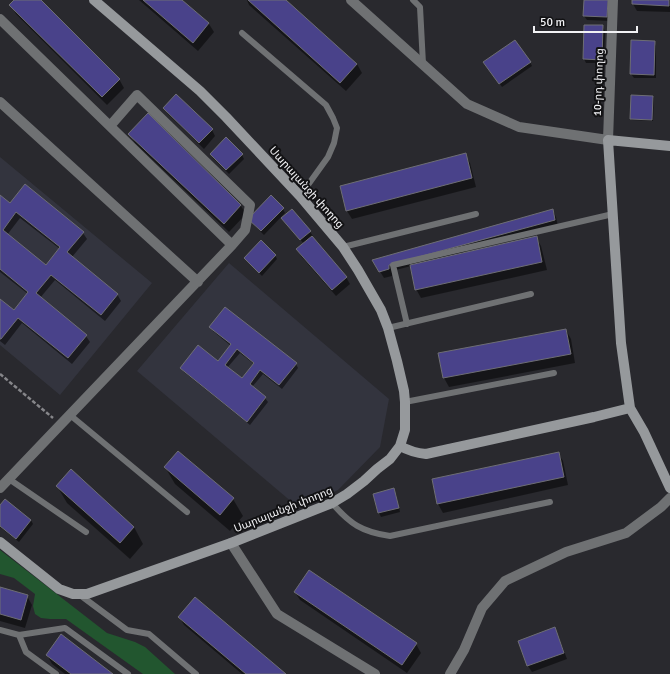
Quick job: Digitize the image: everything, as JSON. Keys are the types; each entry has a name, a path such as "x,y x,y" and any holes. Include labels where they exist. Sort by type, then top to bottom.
{"street":[{"name":"Սարալանջի փողոց","path":"0,542 59,589 80,595 95,592 231,543 332,503 347,494 390,459 400,446 405,430 406,402 388,328 381,310 343,247 300,196 226,117 200,92 94,0"},
{"path":"351,0 467,104 520,127 608,140 670,146"},
{"name":"10-րդ փողոց","path":"608,140 613,0"},
{"path":"0,19 232,245"},
{"path":"0,488 198,282 244,230 250,205 137,95 110,126"},
{"path":"0,102 198,282"},
{"path":"608,140 621,343 630,408 644,432 670,488"},
{"path":"400,446 408,451 426,454 594,418 630,408"},
{"path":"450,674 464,650 482,608 505,581 566,552 626,533 661,507 670,498"},
{"path":"231,543 277,614 375,674"}],"lane":[{"path":"413,0 420,7 423,64"},
{"path":"242,33 326,105 337,128 334,143 328,157 300,196"},
{"path":"343,247 476,214"},
{"path":"407,324 393,265 613,214"},
{"path":"388,328 532,294"},
{"path":"406,402 554,373"},
{"path":"70,416 187,512"},
{"path":"9,479 86,532"},
{"path":"332,503 348,520 360,528 376,534 390,536 550,502"},
{"path":"80,595 127,630 149,634 196,674"},
{"path":"0,630 19,635 65,628 128,674"},
{"path":"19,635 26,652 56,674"}],"path":[{"path":"0,374 61,424"}],"shaded area":[{"path":"0,157 152,283 60,395 0,345"},
{"path":"229,263 389,399 380,447 338,490 312,502 293,503 137,371"}],"green space":[{"path":"0,550 107,633 135,642 145,647 175,674 143,674 66,619 41,618 35,614 33,606 35,594 14,578 0,574"}],"building":[{"path":"14,0 41,0 120,79 102,97 9,5"},
{"path":"143,0 182,0 209,23 193,43"},
{"path":"248,0 286,0 357,64 340,83"},
{"path":"584,0 608,0 607,17 583,16"},
{"path":"632,0 669,0 669,6 632,4"},
{"path":"584,25 603,25 602,60 583,59"},
{"path":"515,40 531,62 499,84 483,62"},
{"path":"631,40 655,41 654,75 630,74"},
{"path":"176,94 213,129 199,143 163,108"},
{"path":"631,95 653,96 652,120 630,119"},
{"path":"148,113 241,205 224,224 128,134"},
{"path":"226,137 243,154 226,170 210,154"},
{"path":"466,153 472,178 346,211 340,186"},
{"path":"25,184 84,232 67,252 118,294 101,315 51,275 36,293 87,335 68,358 18,318 0,339 0,299 14,310 28,292 0,269 0,195 10,203","holes":["16,212 60,247 46,265 3,230"]},
{"path":"271,195 284,208 261,231 248,219"},
{"path":"292,209 311,231 300,240 281,218"},
{"path":"553,209 555,220 389,265 389,269 379,272 372,260"},
{"path":"312,236 347,277 332,290 296,249"},
{"path":"537,236 542,262 415,290 410,265"},
{"path":"261,240 276,255 259,273 244,258"},
{"path":"225,307 297,363 279,385 260,370 250,384 266,397 247,422 180,368 198,345 218,361 231,344 209,327","holes":["237,349 254,363 242,378 225,365"]},
{"path":"566,329 571,354 443,378 438,353"},
{"path":"178,451 234,498 220,515 164,467"},
{"path":"559,452 564,477 437,504 432,479"},
{"path":"71,469 134,527 120,543 56,486"},
{"path":"394,488 399,508 378,513 373,494"},
{"path":"5,499 31,520 16,539 0,526 0,505"},
{"path":"309,570 417,643 402,665 294,592"},
{"path":"0,587 28,595 21,620 0,614"},
{"path":"195,597 286,674 246,674 178,617"},
{"path":"555,627 564,653 527,666 518,641"},
{"path":"61,634 113,674 71,674 46,655"}]}
